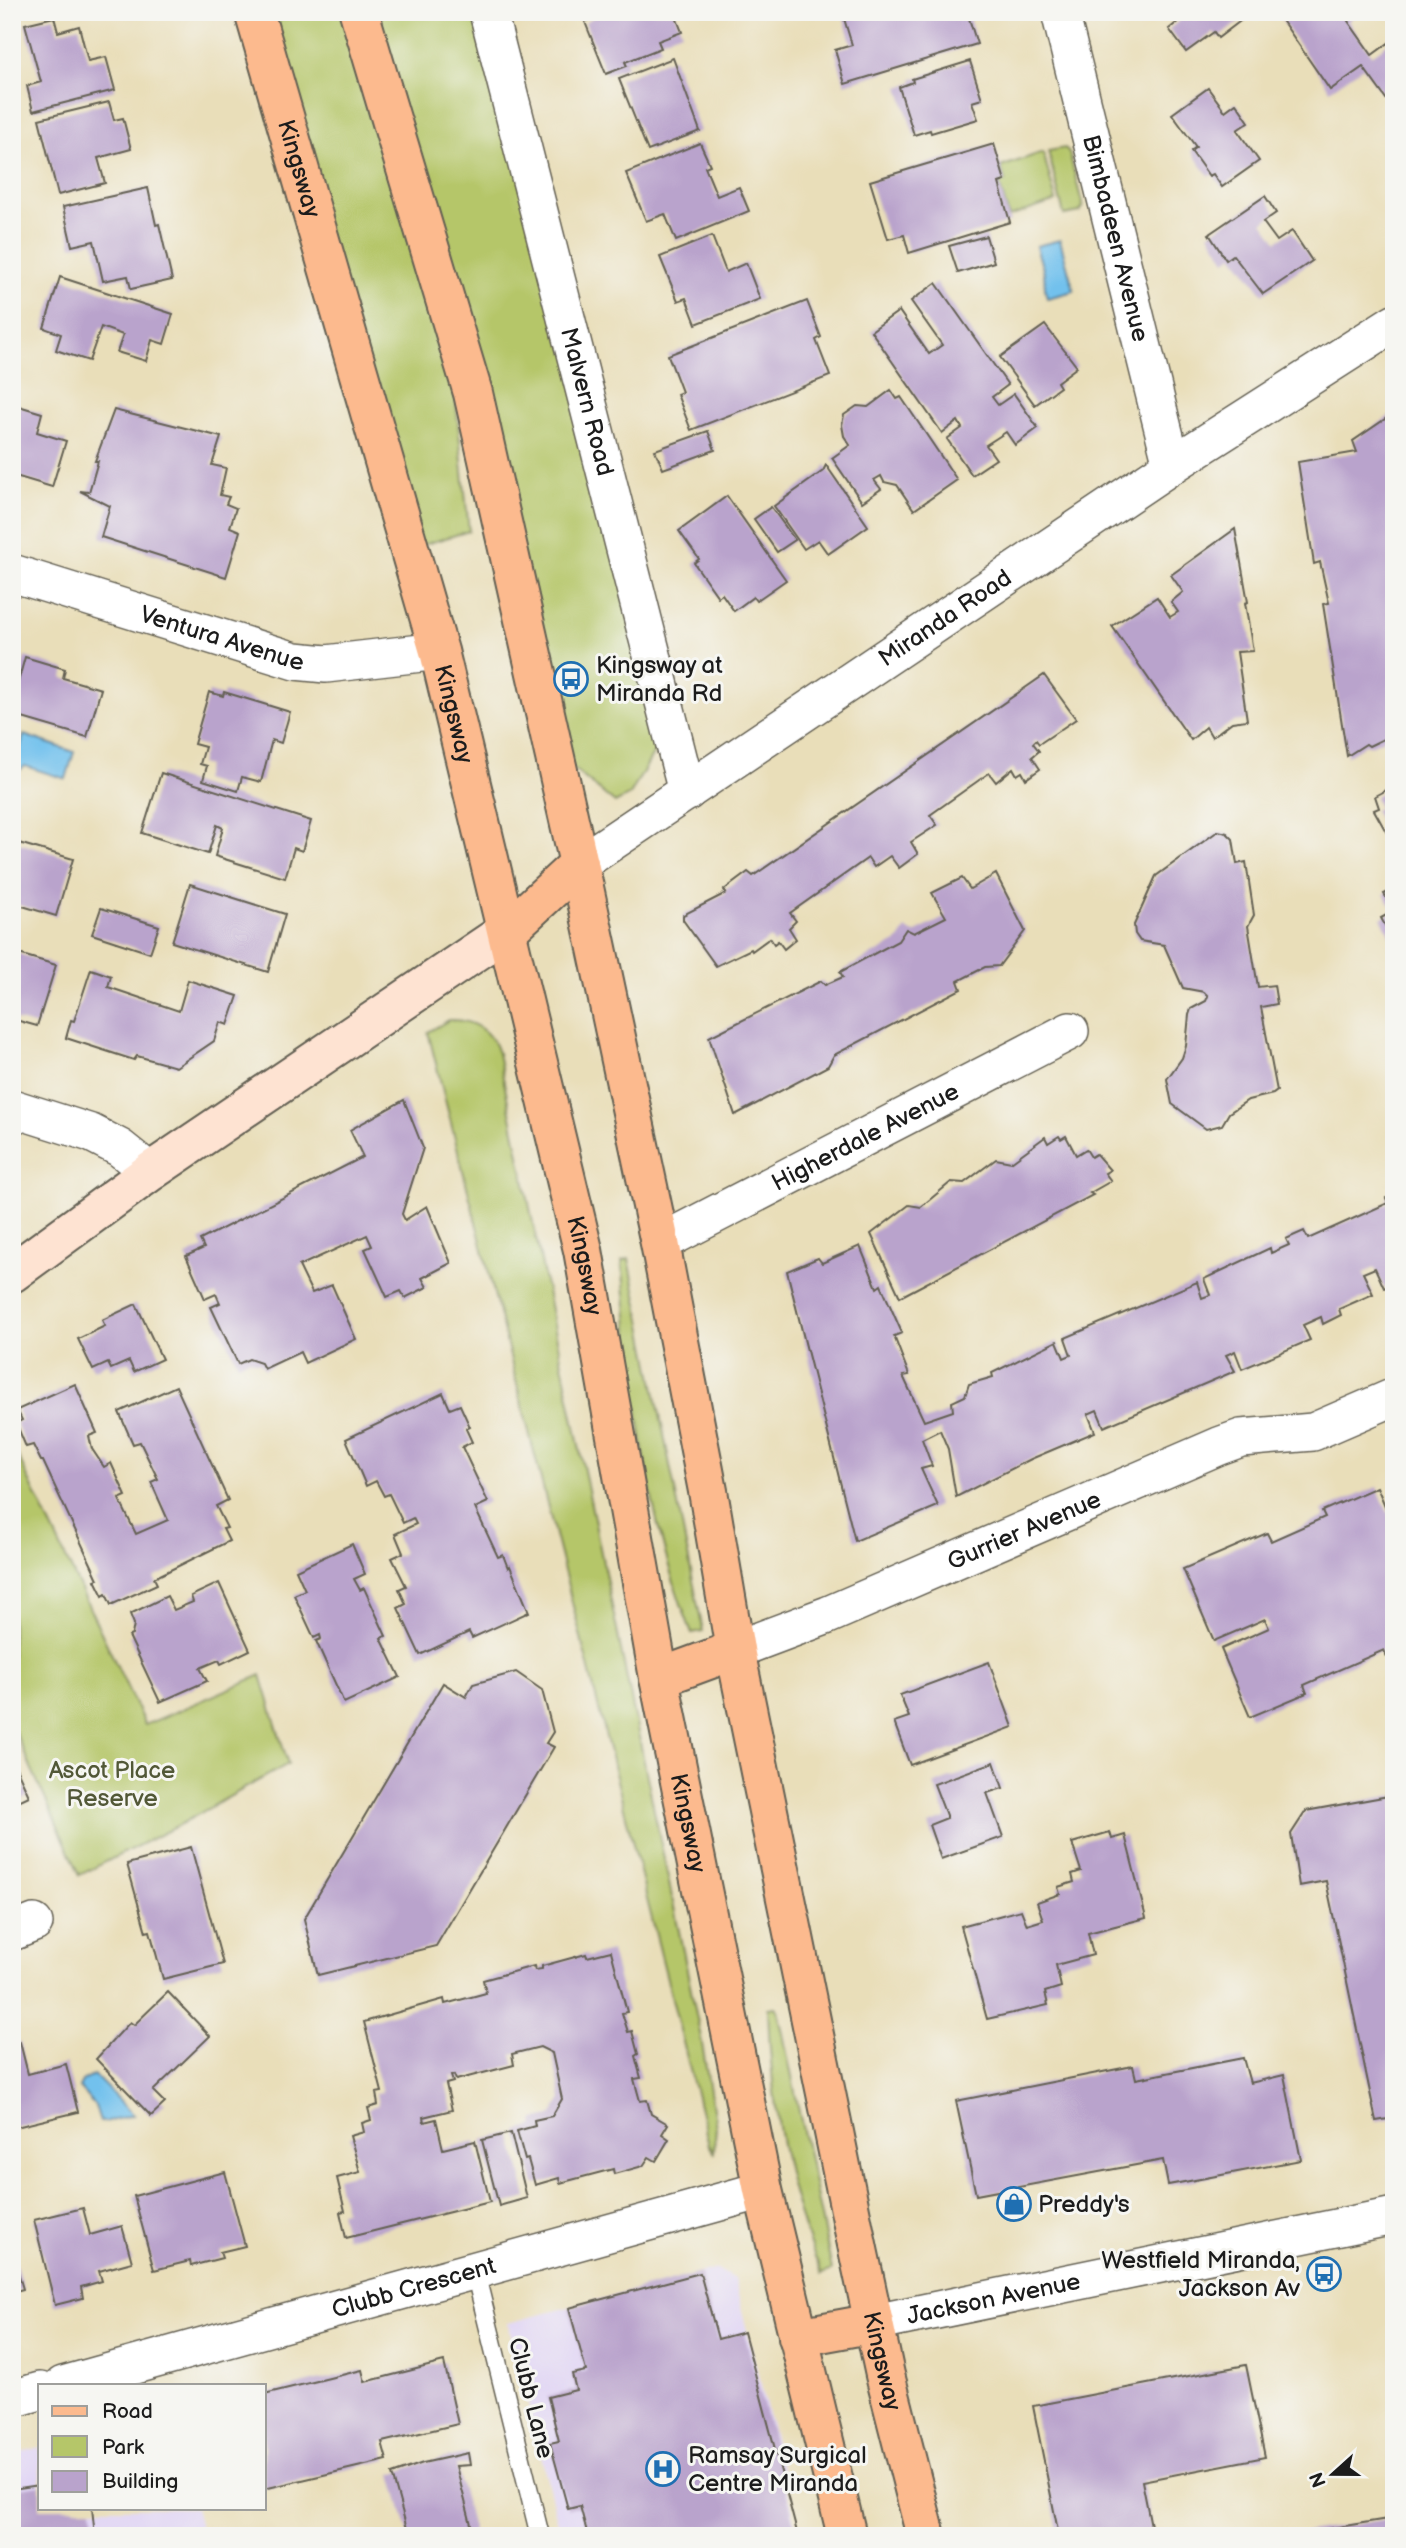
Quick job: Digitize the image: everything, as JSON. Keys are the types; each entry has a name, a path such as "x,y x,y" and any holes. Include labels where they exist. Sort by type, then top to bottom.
{"main road":[{"name":"Kingsway","path":"254,12 439,651 508,930 583,1250 659,1678 763,2190 847,2536"},
{"name":"Kingsway","path":"359,12 473,393 579,864 660,1243 708,1491 735,1650 874,2323 926,2536"},
{"name":"Miranda Road","path":"508,930 579,864"},
{"name":"Gurrier Avenue","path":"659,1678 735,1650"},
{"name":"Jackson Avenue","path":"799,2337 874,2323"}],"street":[{"name":"Malvern Road","path":"488,12 687,792"},
{"name":"Bimbadeen Avenue","path":"1060,12 1172,465"},
{"name":"Miranda Road","path":"579,864 1172,465 1394,323"},
{"name":"Ventura Avenue","path":"12,573 295,661 326,664 439,651"},
{"path":"12,1273 150,1172 508,930"},
{"name":"Higherdale Avenue","path":"660,1243 1070,1031"},
{"path":"12,1108 91,1133 120,1148 150,1172"},
{"name":"Gurrier Avenue","path":"735,1650 828,1615 1219,1446 1241,1438 1313,1432 1394,1397"},
{"name":"Clubb Crescent","path":"67,2384 763,2190"},
{"name":"Jackson Avenue","path":"874,2323 1394,2216"},
{"path":"12,2399 38,2392"}],"lane":[{"name":"Clubb Lane","path":"475,2272 540,2536"}],"shaded area":[{"name":"Ramsay Surgical Centre Miranda","path":"717,2269 734,2279 799,2536 561,2536 508,2323"},
{"path":"38,2448 38,2510 196,2510 202,2536 12,2536 12,2455"}],"green space":[{"path":"254,12 488,12 670,724 630,795 615,803 554,753 446,305 469,531 409,549"},
{"path":"1065,148 1069,152 1083,207 1080,212 1064,215 1048,151"},
{"path":"1043,152 1056,201 1009,217 999,183 1005,181 1001,167"},
{"path":"449,1020 465,1021 480,1028 491,1038 498,1053 701,2038 716,2127 714,2152 709,2145 673,2006 428,1032"},
{"path":"629,1259 703,1631 692,1633 662,1543 652,1497 636,1403 626,1308 622,1261"},
{"name":"Ascot Place Reserve","path":"12,1444 145,1725 261,1675 288,1764 177,1826 80,1875 12,1726"},
{"path":"775,2007 778,2010 832,2270 822,2274 798,2210 776,2110 768,2008"}],"water":[{"path":"1060,240 1074,291 1047,298 1044,272 1036,246"},
{"path":"24,735 74,752 66,779 25,766 17,772 13,770"},
{"path":"93,2075 133,2115 100,2121 95,2106 79,2088 82,2082"}],"building":[{"path":"603,12 674,12 682,32 658,41 661,48 625,62 627,66 606,74 585,22"},
{"path":"842,12 967,12 977,44 845,84 835,50 852,45"},
{"path":"1174,12 1252,12 1218,38 1214,32 1186,52 1169,29 1180,20"},
{"path":"1284,12 1360,12 1348,21 1372,55 1394,39 1394,110 1363,67 1330,90 1279,16"},
{"path":"54,17 58,32 79,26 88,61 106,57 115,90 33,111 27,86 41,82 25,24"},
{"path":"673,58 700,131 648,151 619,79"},
{"path":"970,61 982,99 972,102 978,119 931,133 930,130 914,135 899,87 913,82 912,79"},
{"path":"1208,88 1225,111 1236,103 1249,122 1237,130 1259,161 1222,187 1213,174 1209,176 1191,151 1196,147 1172,114"},
{"path":"109,102 114,120 123,118 131,149 98,158 105,183 58,195 39,119"},
{"path":"700,143 710,165 705,167 717,196 739,187 749,211 676,241 665,214 646,221 626,173"},
{"path":"994,144 1005,181 999,183 1010,222 909,253 904,235 888,239 870,181"},
{"path":"148,188 172,280 131,289 128,276 103,281 94,241 72,246 63,207"},
{"path":"1265,196 1276,213 1263,222 1277,241 1292,231 1312,261 1263,294 1233,255 1226,260 1209,234"},
{"path":"712,236 726,272 746,263 760,299 696,324 686,298 678,301 660,257"},
{"path":"986,236 994,262 958,273 949,246"},
{"path":"60,277 173,314 164,344 152,340 146,361 117,352 123,335 101,327 89,361 56,350 61,334 44,328"},
{"path":"936,283 1008,385 992,397 998,405 1014,394 1038,428 1015,445 1006,432 986,445 996,459 972,475 947,439 962,428 958,421 942,433 871,331 899,311 929,354 942,345 911,301"},
{"path":"807,301 821,337 816,340 830,376 691,430 677,394 682,392 668,355"},
{"path":"1045,325 1077,367 1057,382 1060,387 1035,405 1000,357"},
{"path":"891,390 897,399 901,397 957,480 914,510 897,485 884,482 881,476 874,480 881,489 862,502 832,458 850,445 844,436 844,415 857,406 868,407"},
{"path":"12,404 42,413 37,432 66,441 52,487 12,475"},
{"path":"114,410 221,437 212,465 226,468 220,495 229,497 226,504 236,508 230,527 240,531 226,577 101,537 110,506 80,491 89,492 98,461 95,461"},
{"path":"1394,413 1394,734 1369,746 1366,744 1347,756 1323,604 1329,603 1320,562 1314,564 1298,462 1357,452 1353,441"},
{"path":"708,431 715,450 663,469 655,450"},
{"path":"826,465 868,526 828,554 818,540 804,549 774,506 823,471"},
{"path":"727,496 786,580 756,601 753,597 734,611 722,594 718,597 694,563 699,559 679,531"},
{"path":"771,507 795,540 777,552 754,519"},
{"path":"1235,529 1248,602 1245,603 1253,651 1237,652 1247,720 1232,722 1212,737 1206,727 1191,740 1112,626 1157,597 1170,617 1178,612 1171,602 1183,592 1171,575"},
{"path":"25,657 65,669 63,678 101,689 87,737 12,715 12,704"},
{"path":"1044,675 1076,719 1039,744 1036,740 1033,743 1039,751 1032,757 1040,769 1026,779 1022,772 1017,775 1013,768 996,782 989,773 930,815 937,825 911,842 918,854 899,868 890,856 874,867 868,858 790,913 796,921 789,928 796,939 784,949 778,941 774,944 770,938 752,951 751,949 716,966 683,920 683,915 726,893 724,890 748,872 753,876"},
{"path":"209,692 223,696 224,692 290,712 281,743 272,740 261,782 242,777 238,791 203,780 207,766 200,764 205,747 194,744"},
{"path":"161,773 311,821 302,851 294,848 285,878 215,856 223,828 217,825 208,854 142,833"},
{"path":"1394,786 1394,846 1374,810 1379,808 1375,796"},
{"path":"1218,831 1227,833 1233,839 1237,864 1246,862 1254,915 1248,926 1258,987 1274,985 1277,1004 1261,1007 1277,1091 1248,1100 1229,1113 1222,1125 1206,1129 1172,1104 1167,1079 1182,1058 1191,1009 1206,1001 1208,996 1204,992 1183,988 1164,945 1140,941 1135,934 1134,925 1156,876"},
{"path":"12,841 73,859 56,916 12,903"},
{"path":"996,874 1025,931 999,966 985,967 958,981 961,989 834,1055 828,1066 735,1115 709,1037 821,981 825,985 843,977 840,972 898,941 906,929 914,933 946,917 932,893 962,878 970,889"},
{"path":"190,884 285,914 268,972 172,942"},
{"path":"1394,889 1394,911 1384,894"},
{"path":"101,908 159,926 150,953 92,934"},
{"path":"1394,911 1394,942 1381,918"},
{"path":"12,952 56,965 37,1026 12,1019"},
{"path":"91,969 111,976 108,987 179,1011 188,980 238,996 228,1025 220,1022 214,1041 176,1067 137,1056 134,1060 66,1038"},
{"path":"404,1100 423,1148 402,1214 405,1220 427,1206 451,1263 422,1278 427,1287 405,1298 401,1291 387,1297 365,1249 372,1246 367,1235 299,1266 312,1293 332,1285 356,1339 305,1363 300,1352 264,1369 261,1363 249,1359 238,1364 211,1307 220,1303 216,1294 205,1299 186,1256 204,1248 200,1240 363,1157 350,1130"},
{"path":"1059,1136 1061,1139 1066,1136 1076,1155 1086,1149 1091,1157 1096,1154 1110,1170 1105,1173 1111,1181 1090,1193 1093,1195 900,1297 871,1234 909,1205 921,1207 951,1182 964,1183 996,1159 1011,1162 1045,1137 1048,1143"},
{"path":"1394,1195 1394,1284 1384,1288 1375,1268 1363,1273 1373,1294 1339,1309 1341,1315 1323,1324 1321,1317 1303,1325 1310,1340 1242,1369 1235,1351 1226,1355 1235,1371 1104,1427 1097,1410 1088,1414 1095,1432 1031,1459 956,1497 948,1449 940,1430 922,1439 932,1466 921,1469 938,1506 855,1541 787,1271 818,1258 822,1263 860,1246 877,1288 881,1285 902,1333 894,1336 909,1375 903,1376 924,1421 953,1411 952,1402 965,1396 969,1384 993,1377 992,1373 1057,1341 1064,1358 1071,1355 1065,1338 1197,1282 1202,1298 1210,1295 1204,1279 1270,1248 1271,1253 1289,1245 1286,1239 1304,1231 1308,1239 1388,1203 1386,1198"},
{"path":"136,1304 162,1359 134,1372 129,1361 111,1369 108,1363 93,1370 78,1339 105,1326 102,1320"},
{"path":"75,1384 97,1433 89,1436 92,1449 104,1467 111,1463 126,1496 119,1499 136,1534 168,1520 151,1482 158,1479 140,1442 133,1444 119,1412 176,1386 228,1500 216,1506 227,1528 223,1529 229,1541 154,1578 157,1584 111,1605 95,1580 98,1579 43,1461 33,1445 26,1447 16,1423 22,1420 17,1410"},
{"path":"443,1393 450,1409 460,1405 470,1427 466,1429 472,1442 462,1447 488,1502 475,1508 498,1557 503,1555 508,1568 510,1566 529,1612 472,1638 469,1632 420,1655 398,1608 406,1604 399,1589 406,1586 392,1558 403,1553 395,1534 416,1524 413,1518 403,1523 389,1494 384,1496 376,1481 366,1486 346,1439"},
{"path":"1377,1487 1394,1527 1394,1560 1390,1561 1394,1570 1394,1654 1387,1657 1384,1650 1304,1685 1307,1693 1250,1717 1221,1649 1269,1628 1265,1619 1214,1641 1183,1569 1267,1533 1271,1541 1325,1517 1322,1511"},
{"path":"352,1544 365,1574 354,1579 360,1590 364,1588 386,1636 381,1638 400,1677 344,1703 316,1641 321,1639 320,1635 314,1638 294,1595 305,1590 296,1570"},
{"path":"219,1583 250,1650 221,1664 219,1660 200,1668 207,1681 160,1702 129,1636 132,1635 134,1624 130,1614 167,1596 174,1610 193,1602 191,1596"},
{"path":"989,1662 1013,1727 910,1765 894,1722 909,1717 900,1695"},
{"path":"516,1672 542,1690 553,1732 546,1743 554,1747 436,1946 318,1975 304,1919 443,1683 466,1697 473,1684"},
{"path":"12,1759 29,1796 12,1804"},
{"path":"994,1762 1003,1788 987,1793 1003,1837 941,1859 929,1825 947,1818 934,1784"},
{"path":"1394,1795 1394,2118 1376,2121 1326,1881 1299,1886 1291,1834 1306,1811"},
{"path":"1110,1832 1112,1839 1125,1835 1146,1918 1088,1933 1093,1955 1056,1965 1061,1987 1045,1992 1048,2005 987,2019 961,1926 1021,1910 1027,1925 1043,1920 1037,1902 1060,1894 1058,1887 1074,1882 1072,1874 1081,1871 1072,1843"},
{"path":"191,1847 223,1964 163,1979 150,1931 146,1932 127,1864"},
{"path":"611,1951 627,2012 622,2013 628,2032 632,2031 638,2054 635,2056 641,2078 634,2079 640,2101 647,2100 651,2114 668,2124 662,2134 669,2139 656,2161 649,2157 643,2166 614,2174 613,2169 560,2183 559,2178 535,2185 517,2131 535,2126 534,2120 552,2116 562,2099 552,2053 540,2047 512,2054 514,2065 456,2080 454,2075 451,2076 453,2082 446,2084 452,2110 423,2117 424,2122 436,2119 443,2149 475,2141 490,2202 346,2238 340,2212 345,2211 337,2178 360,2172 350,2136 364,2132 362,2123 371,2120 368,2108 378,2105 376,2093 382,2092 364,2022 444,1999 445,2004 486,1993 483,1980 534,1966 535,1970 542,1969 542,1966 586,1954 587,1957"},
{"path":"168,1992 210,2036 153,2091 165,2103 151,2116 96,2059 130,2022 134,2025"},
{"path":"20,2042 28,2074 66,2064 78,2112 12,2128 12,2045"},
{"path":"1243,2058 1250,2083 1284,2075 1301,2160 1168,2185 1163,2160 976,2195 956,2101 1133,2066 1136,2079"},
{"path":"511,2133 527,2198 499,2206 482,2140"},
{"path":"225,2172 245,2246 220,2252 222,2258 191,2266 190,2261 154,2270 134,2196"},
{"path":"83,2208 90,2235 122,2226 132,2262 99,2271 102,2281 81,2287 83,2298 55,2305 34,2220"},
{"path":"12,2252 23,2289 12,2292"},
{"name":"Ramsay Surgical Centre Miranda","path":"700,2273 718,2339 744,2332 798,2536 588,2536 580,2506 568,2509 550,2443 559,2441 548,2397 576,2390 572,2374 586,2371 569,2308"},
{"path":"444,2362 458,2424 382,2442 387,2460 266,2489 266,2394 362,2370 365,2382"},
{"path":"1246,2365 1265,2457 1142,2481 1153,2536 1059,2536 1033,2406"},
{"path":"468,2453 470,2465 456,2466 474,2536 409,2536 392,2474 423,2463"},
{"path":"38,2485 38,2510 92,2510 95,2536 12,2536 12,2489"},
{"path":"1394,2518 1394,2536 1295,2536 1295,2534"}],"place":[{"name":"Kingsway at Miranda Rd","path":"571,679"},
{"name":"Preddy's","path":"1014,2204"},
{"name":"Westfield Miranda, Jackson Av","path":"1324,2274"},
{"name":"Ramsay Surgical Centre Miranda","path":"663,2469"}]}
